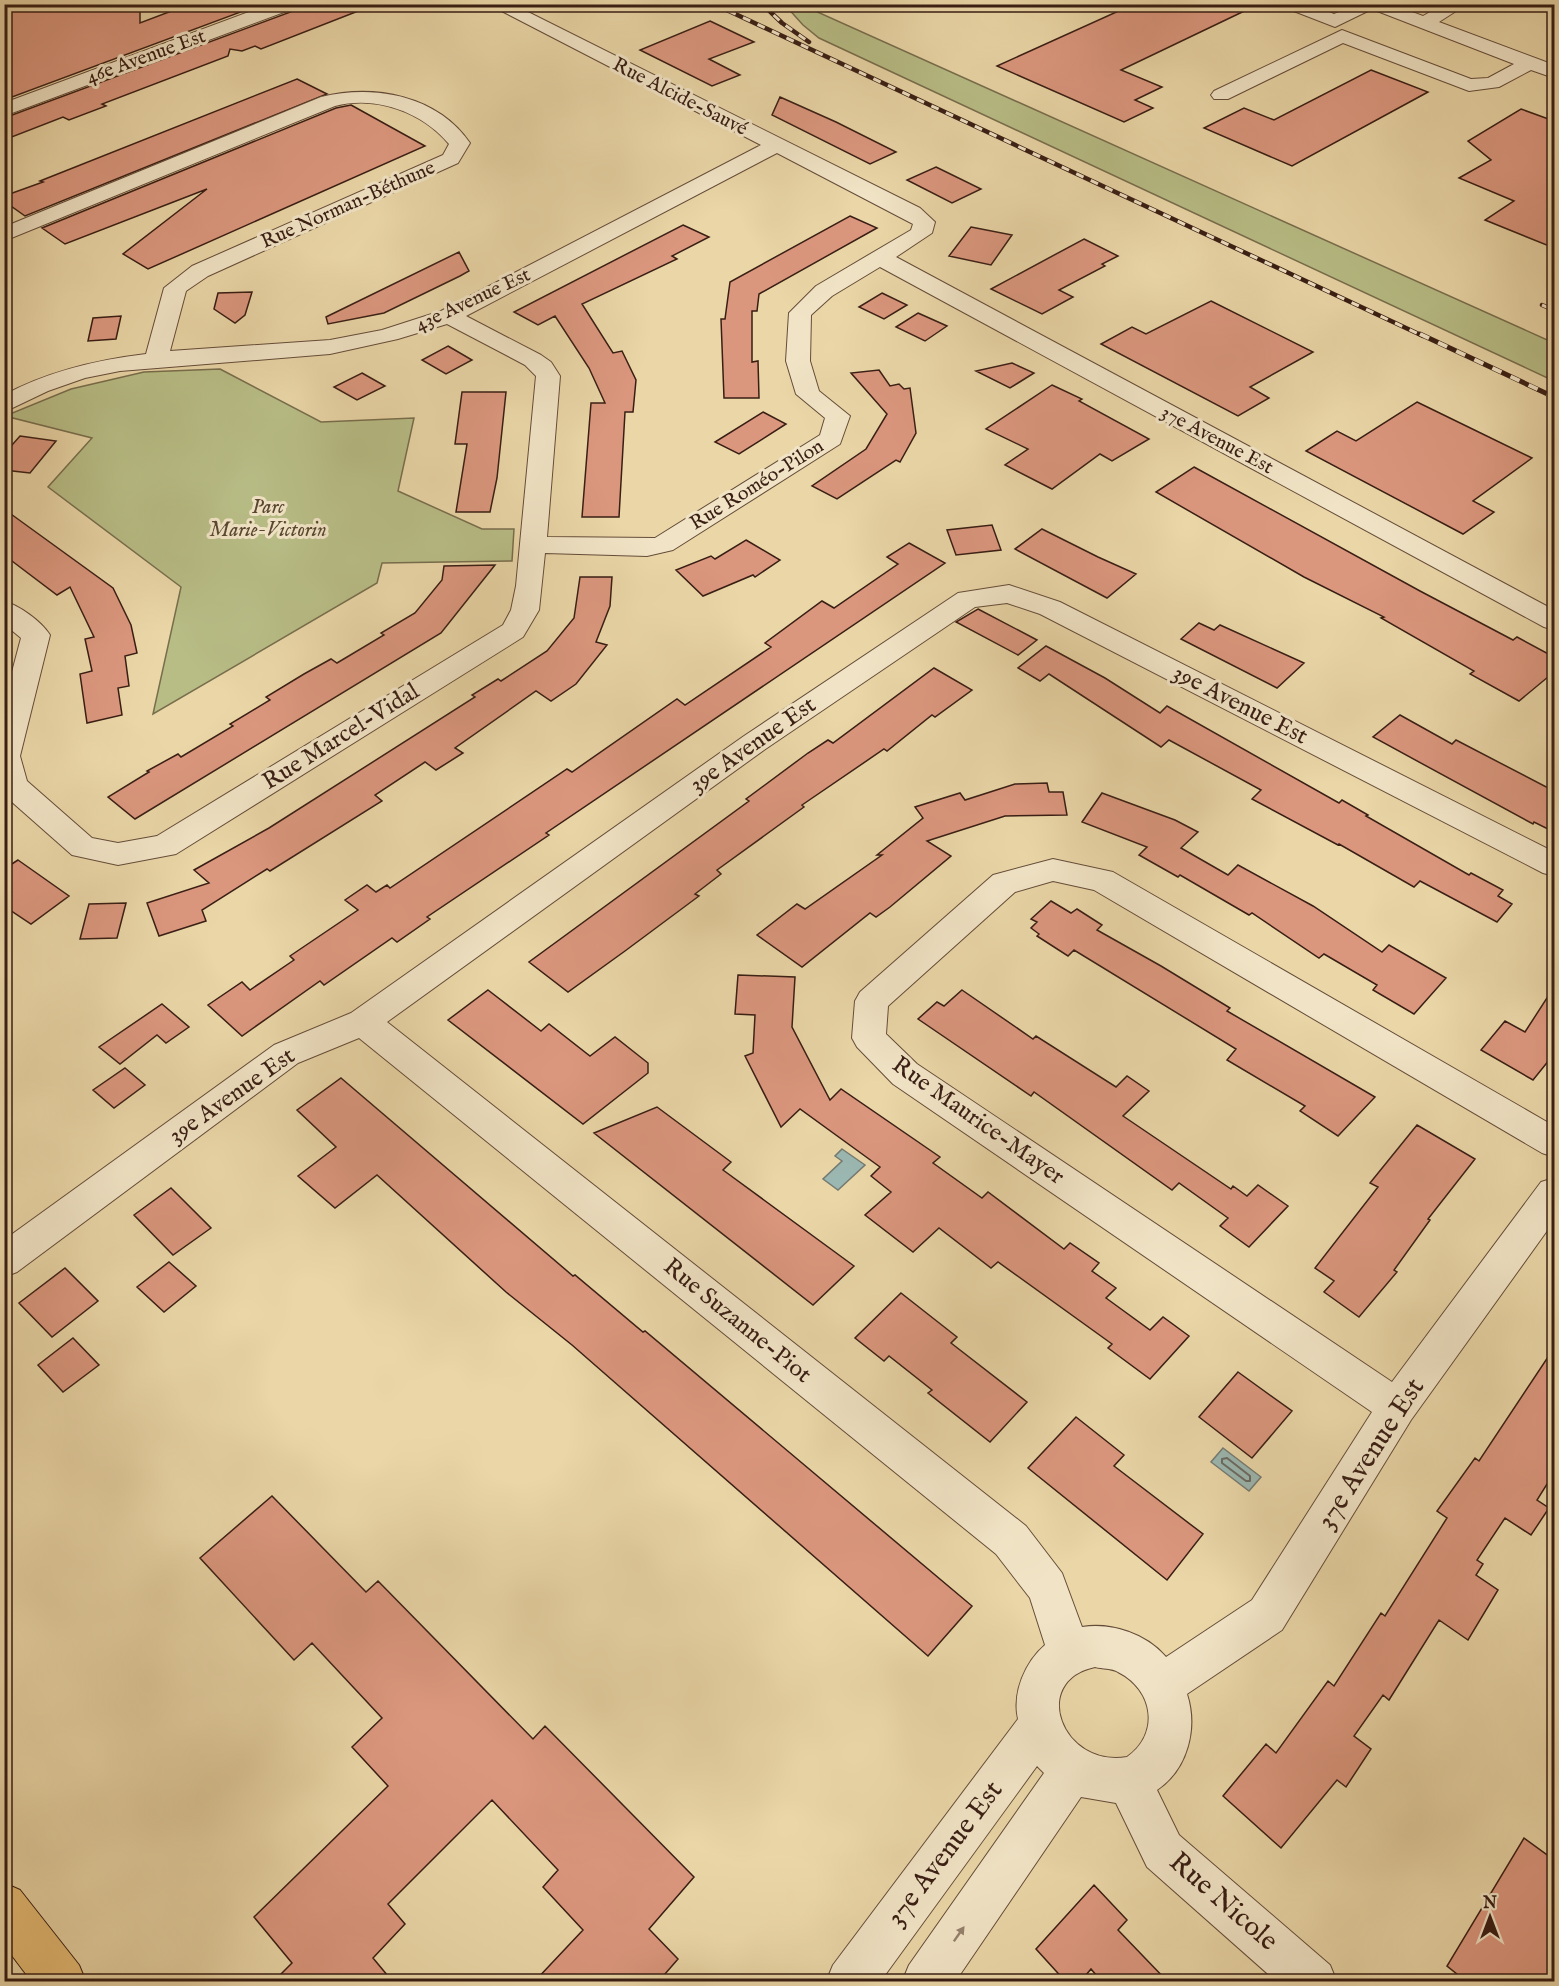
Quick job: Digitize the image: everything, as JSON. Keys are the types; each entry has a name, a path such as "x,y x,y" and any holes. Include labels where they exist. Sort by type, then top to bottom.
{"main road":[{"path":"4,1906 62,1982"}],"street":[{"name":"46e Avenue Est","path":"4,110 288,4"},
{"name":"Rue Alcide-Sauvé","path":"497,4 862,189"},
{"path":"1293,4 1335,21 1368,4"},
{"path":"1375,4 1554,72"},
{"path":"1425,23 1458,4"},
{"path":"1221,95 1342,36 1469,85 1492,83 1530,63"},
{"name":"Rue Norman-Béthune","path":"4,236 293,116 342,98 356,96 387,98 411,107 453,133 460,143 450,159 200,271 175,288 156,360"},
{"name":"43e Avenue Est","path":"6,402 77,373 156,360 331,347 401,333 449,316 777,145"},
{"name":"Rue Roméo-Pilon","path":"532,545 646,548 664,544 831,439 838,416 808,394 798,361 800,313 824,291 921,233 924,222 862,189"},
{"name":"37e Avenue Est","path":"880,258 1554,621"},
{"name":"Rue Marcel-Vidal","path":"4,610 36,635 5,756 13,786 83,847 118,854 165,846 513,631 525,610 548,376 543,367 533,360 449,316"},
{"name":"39e Avenue Est","path":"4,1261 286,1054 363,1022 754,743 968,599 1009,594 1050,608 1554,865"},
{"name":"Rue Maurice-Mayer","path":"1397,1407 905,1074 869,1038 872,1001 1004,883 1053,870 1102,880 1554,1143"},
{"name":"Rue Suzanne-Piot","path":"363,1022 1011,1540 1047,1587 1069,1653"},
{"name":"37e Avenue Est","path":"1162,1685 1267,1615 1397,1407 1554,1193"},
{"path":"1095,1646 1121,1651 1144,1664 1162,1685 1171,1707 1170,1739 1153,1768 1129,1781 1096,1782 1072,1772 1051,1751 1039,1727 1037,1696 1048,1670 1069,1653 1095,1646"},
{"name":"37e Avenue Est","path":"850,1982 1039,1727"},
{"path":"926,1982 1072,1772"},
{"name":"Rue Nicole","path":"1129,1781 1163,1851 1313,1982"}],"green space":[{"path":"785,5 802,5 1554,343 1554,381 819,38 803,25"},
{"name":"Parc Marie-Victorin","path":"220,369 321,422 414,418 398,491 482,529 514,529 512,561 382,563 377,583 153,714 181,587 48,487 92,438 5,416 71,389 144,372"}],"water":[{"path":"842,1149 865,1165 838,1190 823,1179 842,1161 835,1156"},
{"path":"1223,1448 1261,1477 1249,1491 1211,1462"}],"building":[{"path":"4,4 140,4 140,23 190,4 262,4 4,100"},
{"path":"299,4 371,6 261,49 255,46 242,51 230,49 228,56 102,104 106,106 69,120 63,117 4,140 4,118 296,10"},
{"path":"1134,4 1259,4 1121,70 1162,87 1135,100 1153,108 1124,122 997,66"},
{"path":"710,21 754,42 709,59 740,75 712,86 640,50"},
{"path":"1371,70 1428,92 1292,166 1204,128 1244,108 1274,120"},
{"path":"297,79 327,94 25,216 4,201 4,196 43,182 40,181"},
{"path":"780,97 896,152 870,164 772,115"},
{"path":"351,105 425,146 148,269 123,254 207,189 65,244 42,228 336,108"},
{"path":"1521,109 1554,121 1554,248 1485,220 1514,201 1459,178 1491,160 1468,141"},
{"path":"936,167 981,189 952,203 907,180"},
{"path":"850,216 877,228 759,294 757,311 752,311 752,362 758,361 759,398 724,398 721,319 725,319 730,282"},
{"path":"683,225 709,237 672,256 677,259 582,304 613,353 622,351 636,380 633,412 625,412 619,517 582,517 591,403 605,403 589,368 555,316 538,325 514,312"},
{"path":"971,227 1012,235 991,265 949,256"},
{"path":"1084,239 1118,256 1102,264 1105,266 1059,290 1073,297 1042,314 991,289"},
{"path":"459,252 469,271 460,276 384,313 328,324 326,317"},
{"path":"252,292 245,315 235,323 214,309 218,293"},
{"path":"882,293 907,305 884,319 859,307"},
{"path":"1211,301 1313,352 1250,387 1269,398 1238,416 1101,344 1132,327 1146,334"},
{"path":"918,313 947,326 925,341 896,327"},
{"path":"121,316 116,339 88,341 93,318"},
{"path":"448,346 472,360 446,374 422,360"},
{"path":"1012,363 1034,373 1010,388 976,371"},
{"path":"879,370 890,386 899,384 904,389 910,388 916,433 900,462 896,460 837,499 812,486 866,449 887,414 851,373"},
{"path":"362,373 385,386 357,400 334,387"},
{"path":"1052,385 1082,399 1079,401 1149,439 1112,461 1100,454 1052,489 1005,465 1028,449 986,429"},
{"path":"462,392 506,392 497,478 490,512 456,512 467,444 455,444"},
{"path":"1417,402 1532,458 1473,501 1494,512 1463,534 1306,451 1337,431 1356,441"},
{"path":"763,412 786,424 739,454 715,442"},
{"path":"20,436 56,441 30,473 4,470 4,454"},
{"path":"1194,467 1420,591 1513,640 1517,637 1554,657 1554,672 1519,701 1470,674 1474,671 1381,618 1384,617 1304,577 1156,492"},
{"path":"4,509 113,588 131,625 137,653 125,656 129,686 118,688 122,715 87,723 80,674 92,671 85,639 94,637 70,587 57,595 4,555"},
{"path":"992,525 1001,550 956,555 947,530"},
{"path":"1042,529 1136,574 1107,598 1015,549"},
{"path":"746,540 780,560 755,577 753,575 703,596 676,570 711,556 715,559"},
{"path":"909,543 945,563 546,833 549,835 427,917 430,919 397,942 392,938 324,985 320,981 242,1036 208,1005 242,982 250,990 294,960 290,956 358,910 345,900 367,885 376,892 387,885 390,888 567,769 572,772 677,699 685,705 771,647 765,643 822,601 834,608 898,564 887,557"},
{"path":"495,565 441,633 135,819 108,797 149,772 147,771 178,754 181,757 233,726 230,724 270,700 266,697 304,674 331,659 337,663 384,635 381,633 415,613 442,580 444,566"},
{"path":"580,577 612,577 610,606 596,642 607,645 576,684 551,701 536,691 455,748 463,753 436,770 425,762 375,795 382,801 270,871 267,869 202,910 206,921 159,936 147,903 209,883 194,870 269,828 475,697 472,695 498,679 501,681 547,651 574,618"},
{"path":"978,609 1037,640 1018,655 956,622"},
{"path":"1199,623 1214,630 1220,625 1304,663 1277,688 1181,639"},
{"path":"1046,646 1105,678 1160,713 1167,706 1339,803 1342,800 1469,875 1471,873 1503,890 1498,896 1512,904 1497,922 1420,881 1414,887 1339,844 1252,799 1261,790 1169,740 1161,747 1049,674 1040,681 1018,668"},
{"path":"934,668 972,690 935,717 932,715 887,751 884,749 802,805 804,807 717,870 721,874 695,894 699,896 625,951 568,992 529,962 749,801 746,799 808,753 828,740 833,743"},
{"path":"1400,715 1452,744 1456,740 1554,791 1554,832 1534,822 1533,824 1373,737"},
{"path":"1047,783 1049,792 1063,792 1067,815 1005,816 927,841 951,856 890,907 876,917 870,913 802,967 757,935 797,904 805,909 882,855 877,855 923,818 915,807 960,793 965,800 1015,784"},
{"path":"1102,793 1175,820 1198,832 1181,848 1228,875 1238,865 1313,906 1382,952 1389,945 1446,978 1414,1014 1373,990 1377,985 1324,954 1319,958 1252,913 1249,915 1180,875 1178,877 1139,855 1147,847 1082,822"},
{"path":"18,860 69,896 31,924 4,906 4,869"},
{"path":"1051,901 1071,913 1077,909 1102,925 1097,930 1230,1008 1227,1011 1375,1097 1338,1136 1300,1111 1305,1106 1227,1060 1236,1049 1074,950 1068,956 1037,936 1039,934 1031,928 1037,922 1031,919"},
{"path":"126,903 117,938 80,939 89,904"},
{"path":"738,975 795,977 792,1027 830,1100 841,1089 940,1157 933,1163 982,1198 988,1192 1064,1249 1070,1243 1099,1263 1092,1271 1116,1288 1106,1298 1150,1330 1163,1317 1189,1336 1150,1379 1108,1348 1112,1344 998,1262 991,1268 939,1228 913,1252 865,1215 891,1192 871,1176 880,1167 800,1109 781,1127 745,1056 753,1053 755,1015 735,1014"},
{"path":"1554,987 1554,1054 1533,1080 1481,1050 1505,1021 1525,1032"},
{"path":"488,990 541,1031 549,1024 590,1056 615,1037 648,1063 648,1073 583,1124 448,1020"},
{"path":"962,990 1033,1039 1036,1036 1116,1087 1127,1076 1149,1091 1123,1116 1231,1189 1233,1186 1247,1196 1258,1185 1288,1206 1249,1247 1220,1226 1228,1218 1179,1183 1172,1190 1034,1092 1031,1096 918,1019 937,1002 944,1006"},
{"path":"162,1004 189,1027 166,1043 157,1035 120,1064 99,1047"},
{"path":"125,1068 145,1085 114,1108 93,1090"},
{"path":"341,1078 573,1276 575,1275 643,1332 645,1331 972,1606 928,1656 572,1345 506,1292 377,1175 335,1208 298,1176 336,1147 297,1110"},
{"path":"657,1107 731,1162 723,1170 854,1266 813,1305 594,1133"},
{"path":"1417,1125 1475,1159 1428,1219 1430,1220 1394,1270 1397,1272 1359,1317 1324,1292 1334,1281 1315,1268 1378,1187 1370,1183"},
{"path":"171,1188 211,1228 173,1255 134,1215"},
{"path":"169,1262 196,1286 164,1312 137,1287"},
{"path":"65,1268 98,1301 52,1337 19,1303"},
{"path":"901,1293 957,1337 951,1343 1027,1402 990,1442 928,1393 932,1390 889,1356 884,1361 855,1338"},
{"path":"73,1338 99,1365 63,1392 38,1365"},
{"path":"1554,1348 1554,1473 1537,1500 1549,1508 1531,1535 1505,1518 1477,1560 1483,1564 1476,1575 1498,1590 1468,1640 1439,1620 1389,1700 1383,1695 1354,1736 1371,1749 1346,1787 1337,1780 1281,1848 1223,1796 1266,1744 1276,1753 1328,1681 1334,1686 1381,1613 1385,1616 1447,1518 1437,1511 1475,1458 1479,1461"},
{"path":"1238,1372 1292,1411 1252,1458 1199,1417"},
{"path":"1076,1417 1124,1455 1114,1466 1203,1534 1167,1580 1028,1468"},
{"path":"272,1496 366,1592 378,1581 533,1739 545,1726 694,1877 649,1929 678,1959 658,1982 534,1982 583,1930 543,1887 558,1870 492,1800 388,1904 405,1924 373,1958 393,1982 273,1982 292,1963 254,1917 388,1786 352,1747 382,1718 312,1643 294,1660 200,1558"},
{"path":"1524,1838 1554,1860 1554,1982 1467,1982 1447,1966"},
{"path":"1094,1885 1127,1920 1118,1930 1168,1982 1102,1982 1091,1969 1080,1982 1066,1982 1036,1949"}],"railway":[{"path":"714,4 1423,336"},
{"path":"762,4 782,23 809,42"},
{"path":"1542,305 1554,310"},
{"path":"1420,334 1554,397"}]}
